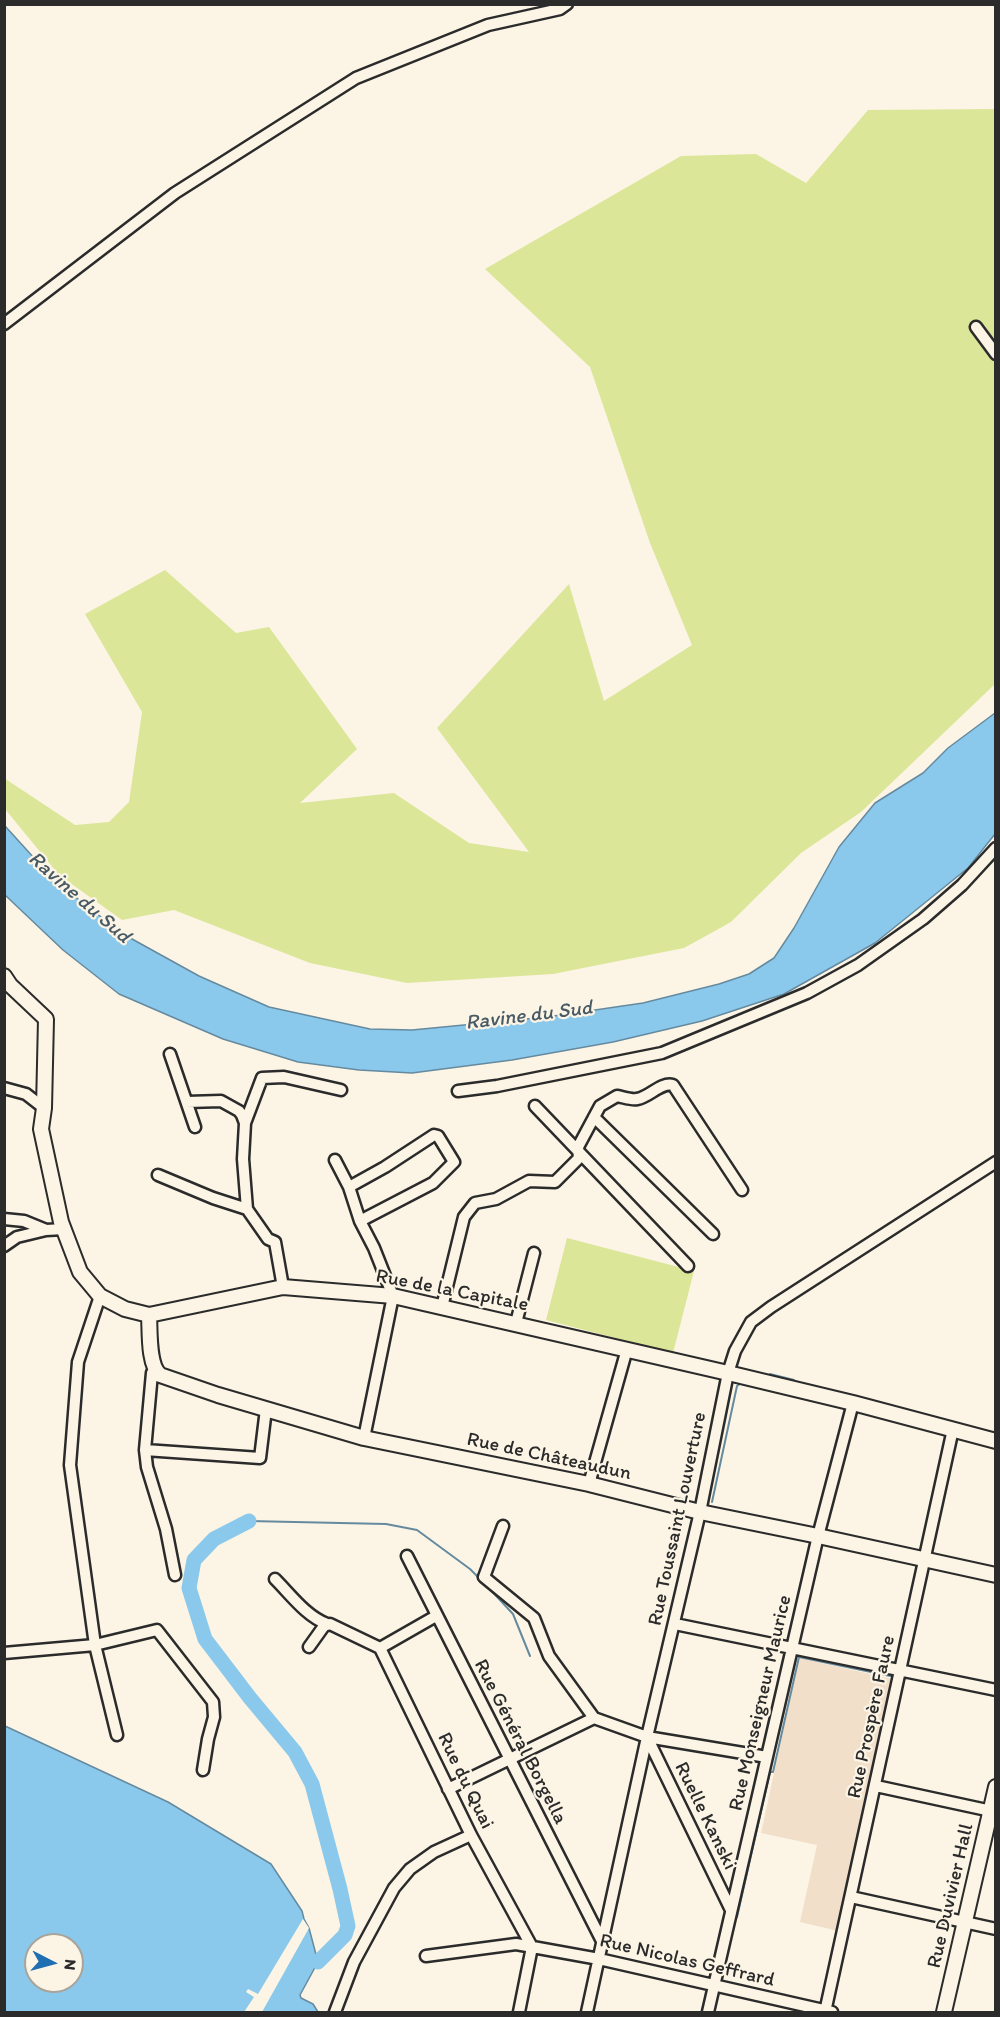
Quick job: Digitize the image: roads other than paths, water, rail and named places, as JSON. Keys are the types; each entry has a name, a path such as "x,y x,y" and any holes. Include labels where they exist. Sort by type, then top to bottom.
{"street":[{"path":"4,324 175,193 356,78 488,25 560,9 567,4"},
{"path":"976,327 996,354"},
{"path":"458,1091 497,1086 662,1053 807,993 858,965 923,919 962,885 996,848"},
{"path":"4,976 10,985 46,1019 44,1108 41,1129 64,1229 80,1272 100,1296 126,1309 149,1316 152,1361 156,1372 152,1374 145,1450 147,1467 166,1529 176,1575"},
{"path":"170,1054 195,1127"},
{"path":"283,1287 275,1242 268,1239 247,1209 243,1159 245,1123 262,1078 284,1077 341,1090"},
{"path":"442,1307 464,1217 468,1210 475,1203 496,1199 528,1181 555,1182 579,1158 578,1147 600,1107 617,1096 638,1099 664,1086 673,1085 742,1190"},
{"path":"4,1088 26,1094 44,1108"},
{"path":"187,1102 221,1101 239,1111 245,1123"},
{"path":"535,1106 688,1266"},
{"path":"594,1117 713,1234"},
{"path":"349,1187 434,1135 438,1136 454,1162 427,1187 360,1221"},
{"path":"335,1160 349,1187 360,1221 374,1248 393,1296 364,1438"},
{"name":"Rue Toussaint Louverture","path":"587,2013 647,1737 700,1512 728,1373 735,1350 751,1322 771,1307 996,1162"},
{"path":"158,1175 213,1198 247,1209"},
{"path":"4,1219 24,1221 46,1230"},
{"path":"4,1246 17,1237 46,1230 64,1229"},
{"path":"516,1323 534,1254"},
{"name":"Rue de la Capitale","path":"149,1316 283,1287 393,1296 853,1403 996,1441"},
{"path":"100,1296 78,1362 70,1465 95,1645 117,1735"},
{"path":"589,1484 627,1349"},
{"name":"Rue de Châteaudun","path":"156,1372 218,1395 364,1438 589,1484 700,1512 996,1575"},
{"name":"Rue Monseigneur Maurice","path":"708,2013 818,1536 853,1403"},
{"path":"145,1450 260,1458 266,1409"},
{"name":"Rue Prospère Faure","path":"828,2012 953,1429"},
{"path":"502,1526 484,1577 534,1618 549,1656 594,1718 647,1737 767,1757"},
{"name":"Rue Général Borgella","path":"407,1556 603,1943"},
{"path":"275,1579 318,1621 332,1624 380,1647 436,1616"},
{"path":"309,1647 327,1624"},
{"path":"675,1624 996,1690"},
{"path":"4,1653 95,1645 156,1630 213,1702 214,1717 203,1770"},
{"name":"Rue du Quai","path":"380,1647 471,1836 532,1947"},
{"path":"448,1789 594,1718"},
{"name":"Ruelle Kanski","path":"647,1737 731,1910"},
{"path":"876,1786 993,1811"},
{"name":"Rue Duvivier Hall","path":"944,2013 993,1811 996,1787"},
{"path":"335,2013 354,1962 394,1888 410,1869 434,1852 471,1836"},
{"path":"851,1897 996,1929"},
{"name":"Rue Nicolas Geffrard","path":"426,1956 516,1944 714,1984 828,2012"},
{"path":"519,2013 532,1947"}],"water":[{"path":"995,713 995,834 968,868 875,943 784,994 702,1021 613,1042 512,1060 412,1073 359,1070 298,1062 223,1039 119,994 63,950 5,895 5,826 55,881 123,934 199,976 269,1007 370,1029 412,1030 547,1017 643,1003 749,974 774,958 794,928 839,847 875,803 923,773 948,748"},
{"path":"5,1726 168,1802 271,1864 302,1911 309,1928 318,1962 300,1995 301,1998 313,2004 318,2012 5,2012"}],"waterway":[{"path":"770,1374 794,1380"},
{"path":"712,1502 737,1386 741,1383"},
{"path":"249,1521 386,1524 417,1530 480,1579"},
{"path":"249,1521 214,1539 194,1560 189,1588 205,1639 295,1752 312,1784 348,1926 345,1935 318,1962"},
{"path":"486,1585 513,1614 530,1656"},
{"path":"737,1917 799,1657 895,1677"},
{"path":"821,2002 833,1952"}],"water label":[{"name":"Ravine du Sud","path":"79,898"},
{"name":"Ravine du Sud","path":"529,1016"}]}
